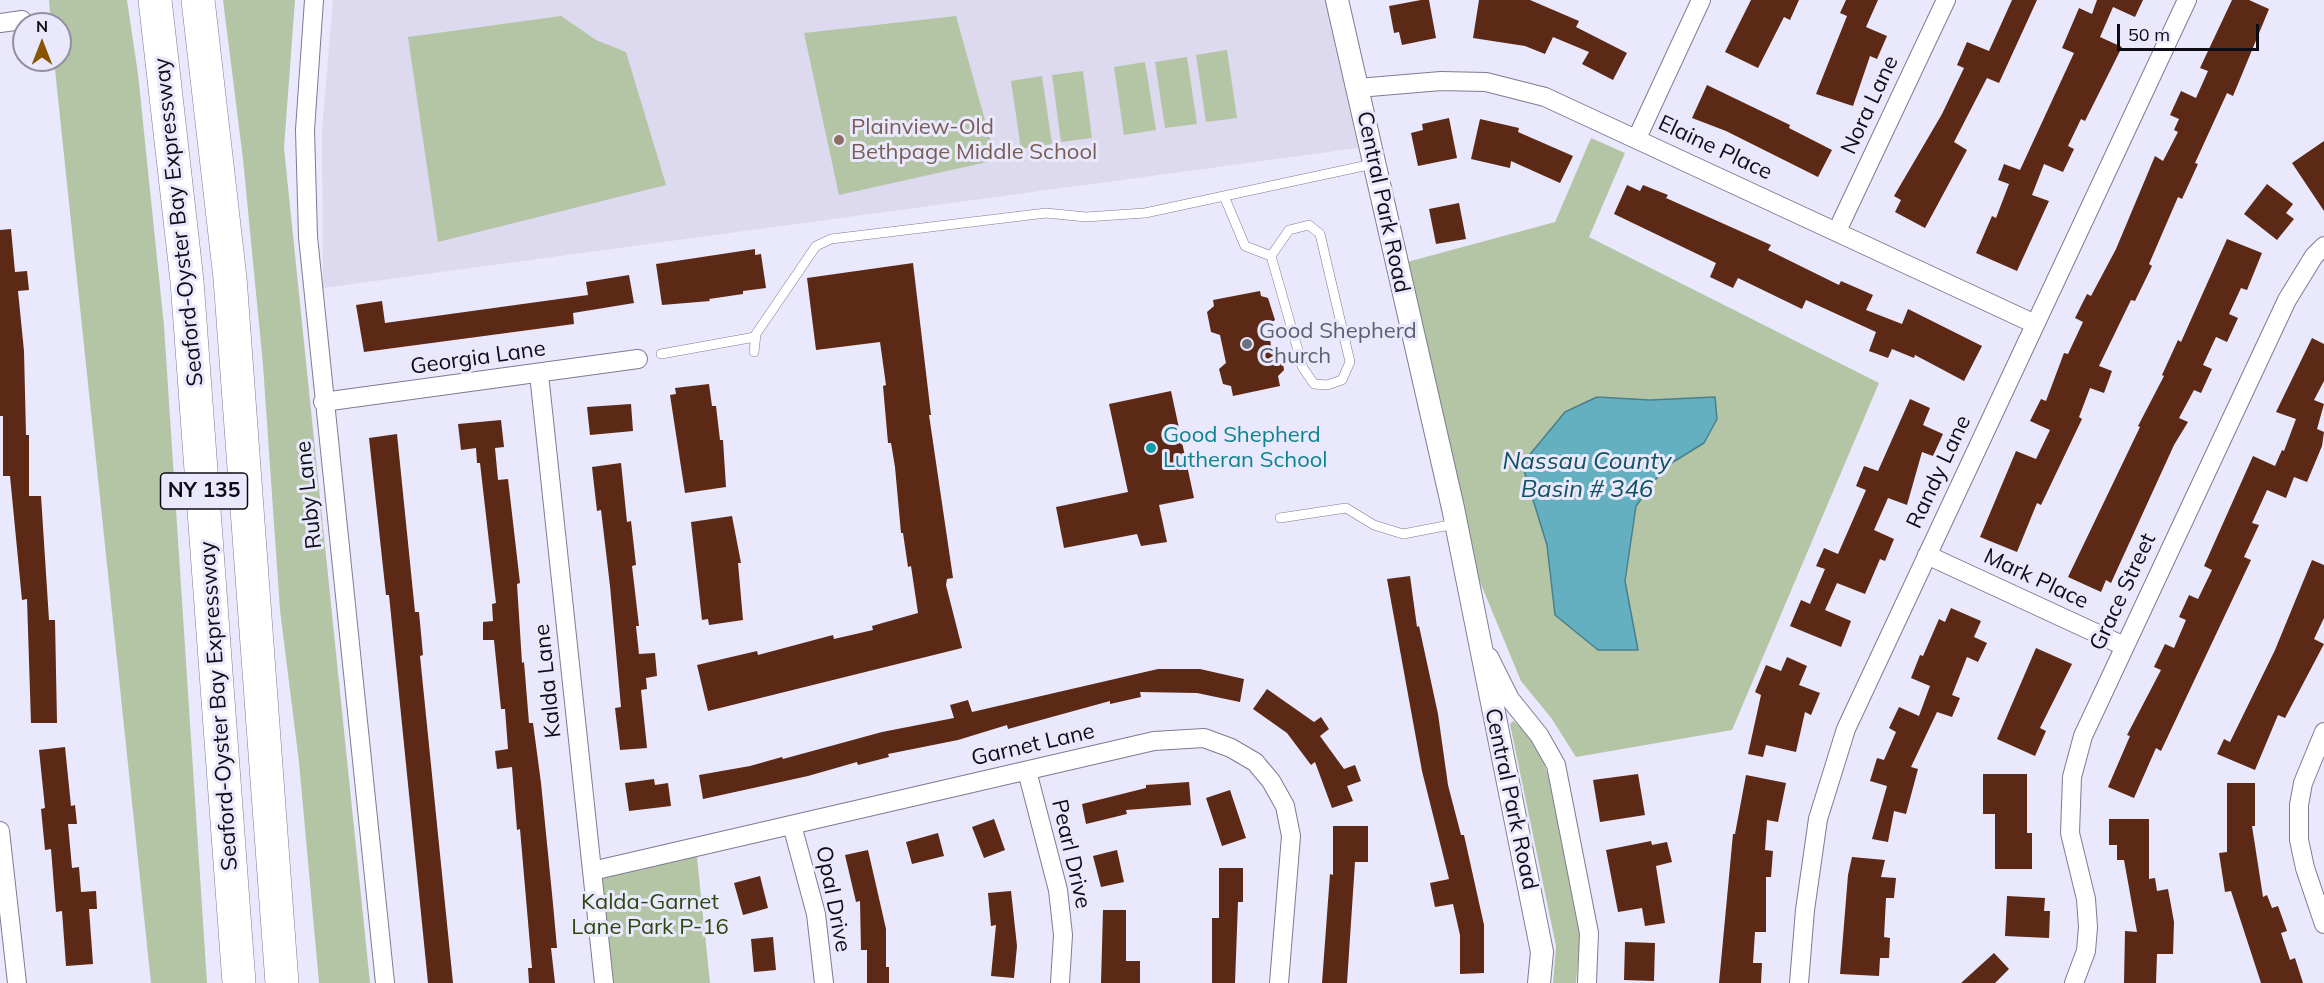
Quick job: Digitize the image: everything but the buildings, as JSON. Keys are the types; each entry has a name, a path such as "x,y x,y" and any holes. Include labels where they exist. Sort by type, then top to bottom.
{"highway":[{"name":"Seaford-Oyster Bay Expressway","path":"155,0 188,293 239,983"},
{"name":"Seaford-Oyster Bay Expressway","path":"198,0 230,278 282,983"}],"street":[{"name":"Ruby Lane","path":"314,0 305,130 308,237 385,983"},
{"name":"Central Park Road","path":"1337,0 1455,524 1542,952 1539,983"},
{"path":"1637,138 1701,0"},
{"name":"Nora Lane","path":"1837,231 1946,0"},
{"name":"Randy Lane","path":"1799,983 1805,910 1818,819 1846,729 2187,0"},
{"name":"Elaine Place","path":"1358,88 1441,81 1507,86 1545,97 2035,324"},
{"name":"Grace Street","path":"2074,983 2086,951 2088,927 2086,899 2070,833 2072,777 2084,736 2287,300 2314,255 2324,246"},
{"name":"Georgia Lane","path":"324,402 638,359"},
{"name":"Kalda Lane","path":"539,374 604,983"},
{"name":"Mark Place","path":"1927,555 2124,646"},
{"name":"Central Park Road","path":"1473,616 1493,668 1510,699 1539,735 1556,765 1589,933 1587,983"},
{"path":"2324,732 2303,783 2299,805 2299,840 2305,868 2324,924"},
{"name":"Garnet Lane","path":"592,871 1154,741 1204,738 1231,748 1255,762 1271,781 1285,806 1291,836 1279,983"},
{"name":"Pearl Drive","path":"1027,771 1058,890 1063,934 1060,983"},
{"name":"Opal Drive","path":"792,825 816,914 824,983"},
{"path":"0,831 17,983"}],"lane":[{"path":"754,352 755,338 816,246 831,239 1046,213 1086,217 1145,213 1373,164"},
{"path":"1224,196 1245,246 1271,256"},
{"path":"1309,225 1320,234 1350,362 1342,380 1327,385 1314,384 1303,368 1271,256 1289,230 1309,225"},
{"path":"661,354 755,338"},
{"path":"1280,518 1346,508 1374,525 1403,534 1455,524"}],"shaded area":[{"name":"Plainview-Old Bethpage Middle School","path":"333,0 1325,0 1358,148 323,288 322,131"}],"green space":[{"path":"49,0 127,0 138,74 164,326 207,983 151,983 55,72 72,72 72,12 50,12"},
{"path":"223,0 295,0 284,148 370,983 319,983 299,762 280,610 263,365 243,159"},
{"path":"561,16 596,40 626,52 666,185 438,242 408,37"},
{"path":"956,16 996,160 839,195 804,33"},
{"path":"1227,50 1237,118 1206,122 1196,55"},
{"path":"1187,57 1197,124 1165,128 1155,62"},
{"path":"1145,62 1156,130 1124,135 1114,67"},
{"path":"1083,71 1092,138 1061,142 1052,75"},
{"path":"1042,76 1052,144 1021,149 1011,81"},
{"path":"1591,138 1625,153 1589,237 1879,383 1732,730 1576,757 1552,719 1521,681 1468,553 1400,264 1555,222"},
{"path":"1513,721 1526,731 1539,749 1550,781 1580,939 1576,983 1553,983 1556,946 1510,724"},
{"name":"Kalda-Garnet Lane Park P-16","path":"696,848 710,983 604,983 592,871"}],"water":[{"name":"Nassau County Basin # 346","path":"1597,397 1650,400 1715,397 1717,419 1704,443 1665,467 1636,506 1625,581 1638,650 1598,650 1555,615 1547,545 1522,464 1565,412"}],"place":[{"name":"Plainview-Old Bethpage Middle School","path":"839,140"},
{"name":"Good Shepherd Church","path":"1247,344"},
{"name":"Good Shepherd Lutheran School","path":"1151,448"}]}
